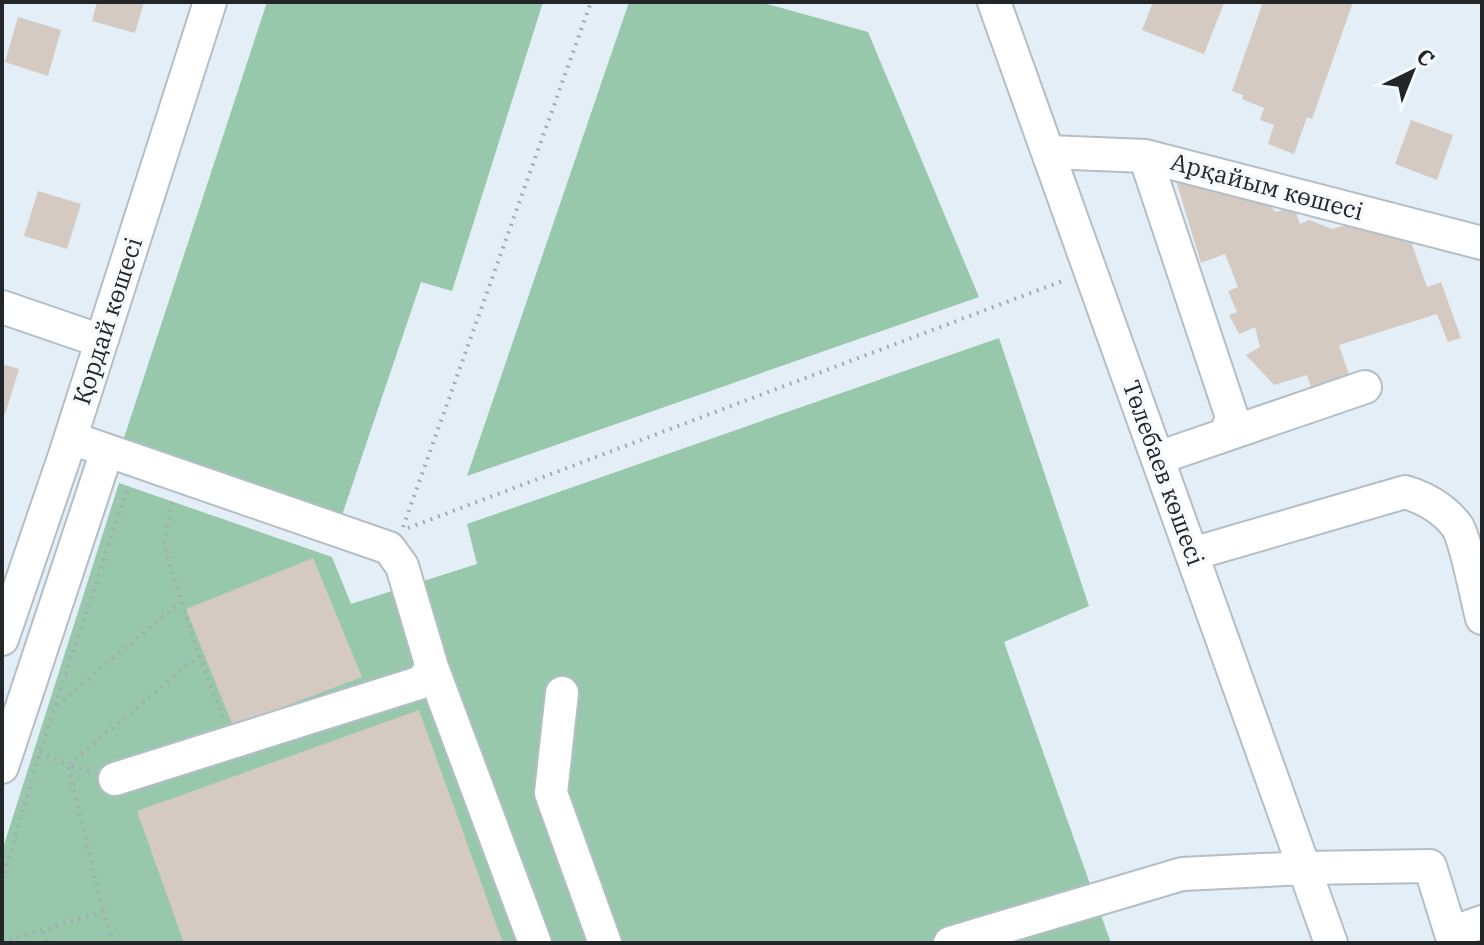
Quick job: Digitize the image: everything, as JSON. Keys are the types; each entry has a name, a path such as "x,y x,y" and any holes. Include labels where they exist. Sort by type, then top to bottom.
{"street":[{"name":"Қордай көшесі","path":"2,639 71,438 210,2"},
{"name":"Төлебаев көшесі","path":"994,2 1331,943"},
{"name":"Арқайым көшесі","path":"1049,152 1145,156 1482,243"},
{"path":"1145,156 1232,417 1226,434"},
{"path":"2,307 101,341"},
{"path":"1158,458 1365,387"},
{"path":"71,438 389,548 402,566 432,667 535,943"},
{"path":"2,767 107,451"},
{"path":"1192,554 1405,492 1424,498 1459,529 1482,618"},
{"path":"115,779 422,682 432,667"},
{"path":"562,693 551,793 605,943"},
{"path":"950,943 1182,874 1305,868 1430,866 1453,938 1482,922"}],"path":[{"path":"591,2 402,531 1090,270"},
{"path":"2,881 40,752 137,462"},
{"path":"180,477 170,508 164,546 199,656 232,740"},
{"path":"55,707 181,602"},
{"path":"68,765 199,656"},
{"path":"40,752 68,765 115,779"},
{"path":"68,765 103,912 115,943"},
{"path":"2,942 103,912"},
{"path":"43,932 48,943"}],"green space":[{"path":"267,2 543,2 452,291 421,282 337,530 119,453"},
{"path":"629,2 760,2 868,32 979,297 467,476"},
{"path":"999,338 1089,606 1004,642 1111,943 2,943 2,851 119,483 332,557 351,604 477,564 467,524"}],"building":[{"path":"97,2 144,2 135,33 92,21"},
{"path":"1153,2 1224,3 1204,54 1142,30"},
{"path":"1263,2 1353,2 1312,119 1307,117 1294,154 1268,144 1274,125 1260,120 1264,108 1232,91"},
{"path":"18,17 61,30 48,76 5,62"},
{"path":"1411,120 1453,135 1437,180 1395,164"},
{"path":"1174,174 1263,194 1275,212 1294,207 1300,224 1309,220 1332,229 1364,220 1408,233 1427,287 1441,282 1461,338 1448,342 1437,314 1339,345 1349,375 1311,387 1307,375 1274,385 1246,355 1260,347 1255,327 1239,334 1229,315 1237,312 1228,291 1238,287 1225,254 1201,263"},
{"path":"38,191 81,204 67,249 24,236"},
{"path":"2,364 19,369 5,414 2,413"},
{"path":"313,558 362,677 233,726 186,609"},
{"path":"419,710 503,943 184,943 137,811"}]}
